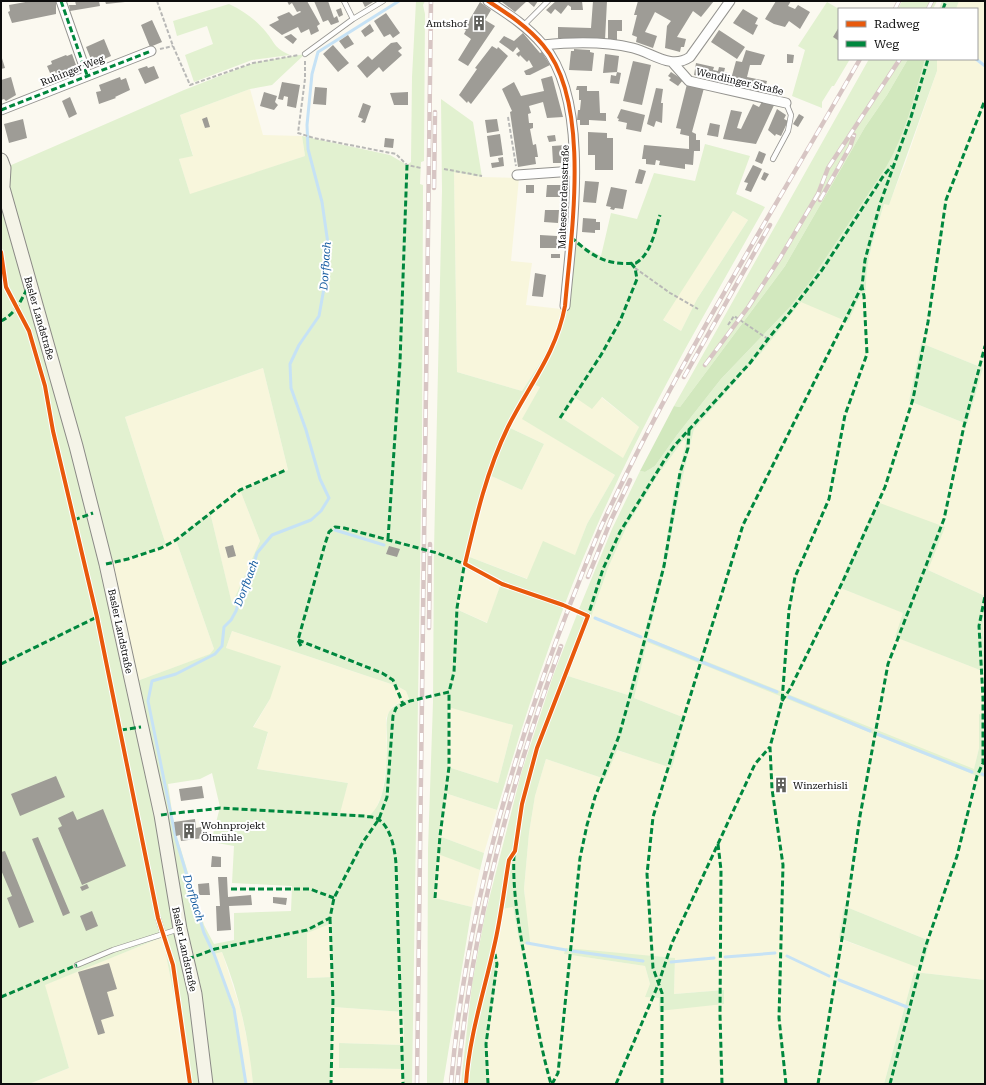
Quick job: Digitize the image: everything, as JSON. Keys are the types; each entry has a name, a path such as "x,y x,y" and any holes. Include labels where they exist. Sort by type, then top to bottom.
{"street":[{"path":"61,1 87,75"},
{"name":"Malteserordensstraße","path":"488,1 524,25 543,45 554,60 567,94 573,126 574,171 565,306"},
{"name":"Wendlinger Straße","path":"543,45 594,43 621,46 633,48 673,63 682,62 690,57 730,1"},
{"name":"Ruhinger Weg","path":"1,110 87,75 151,52"},
{"name":"Wendlinger Straße","path":"673,63 689,81 786,103"},
{"name":"Basler Landstraße","path":"1,160 4,168 2,183 76,446 106,564 160,815 180,929 195,994 206,1084"},
{"name":"Malteserordensstraße","path":"517,175 574,171"}],"lane":[{"path":"344,1 352,19"},
{"path":"305,54 352,19 383,1"},
{"path":"524,25 548,1"},
{"path":"773,159 788,131 791,115 786,103"},
{"path":"158,918 163,934"},
{"path":"77,965 113,950 180,929"}],"path":[{"path":"157,1 173,46 190,85 253,63 305,54 305,79 298,133 314,138 396,154 407,165 421,168"},
{"path":"151,52 173,46"},
{"path":"508,117 517,175"},
{"path":"444,169 482,176"},
{"path":"635,268 670,293 698,309"},
{"path":"728,325 734,316 768,339"}],"shaded area":[{"path":"959,1 985,1 985,64 978,59 978,8 956,8"},
{"path":"937,60 975,60 985,68 985,596 928,570 877,502 838,587 904,613 896,637 985,672 985,717 979,715 979,748 974,770 648,638 666,564 680,489 694,429 761,353 801,301 848,321 858,300 866,290 866,272 884,204 889,204 905,164 937,71","holes":["921,343 983,368 967,424 909,401"]},
{"path":"250,89 263,135 302,136 305,156 190,195 179,159 193,155 180,115"},
{"path":"454,172 482,177 519,178 511,261 532,263 526,305 561,309 559,321 550,347 522,391 457,372"},
{"path":"733,211 748,220 697,299 681,331 662,319"},
{"path":"263,368 288,470 240,490 260,541 232,605 210,512 176,540 214,649 211,654 137,681 111,563 128,559 166,545 125,417"},
{"path":"535,385 540,387 523,419 615,475 587,524 575,556 528,579 467,556 477,512 489,475 522,490 544,444 508,427 527,392 529,393"},
{"path":"601,397 639,427 623,459 562,418 576,398"},
{"path":"684,439 686,442 674,493 662,566 628,695 568,676 608,568 627,526 660,472"},
{"path":"463,567 500,586 488,623 456,609"},
{"path":"985,608 985,672 983,627"},
{"path":"232,631 397,686 406,691 409,699 392,707 386,718 387,761 382,794 375,811 370,816 339,813 348,783 257,769 268,733 253,728 270,699 226,648"},
{"path":"647,641 977,776 985,777 985,980 914,972 884,1084 489,1084 487,1043 498,964 495,946 503,909 513,907 520,946 529,833 535,796 546,759 605,779 616,750 672,767 685,718 634,698","holes":["844,906 930,941 922,968 840,939","564,954 675,958 674,994 723,990 724,1004 659,998 650,984 645,966"]},
{"path":"448,706 513,725 498,783 448,767"},
{"path":"445,793 497,810 484,853 439,836"},
{"path":"438,853 480,870 472,907 435,898"},
{"path":"330,923 332,977 306,978 307,932"},
{"path":"160,938 163,940 181,1031 188,1084 29,1084 69,1068 44,985"},
{"path":"222,952 241,1011 251,1059 253,1084 246,1084 234,1009 214,954"},
{"path":"333,1007 403,1012 404,1045 339,1043 339,1068 404,1069 404,1084 331,1084"}],"green space":[{"path":"416,1 425,1 423,5 425,14 424,161 421,162 420,184 423,185 422,444 412,1084 404,1084 404,1069 339,1068 339,1043 404,1045 403,1012 333,1007 331,1084 253,1084 246,1034 238,1000 222,952 214,954 237,1022 246,1084 188,1084 181,1031 163,940 160,938 45,985 69,1068 29,1084 1,1084 1,150 9,166 184,90 253,63 305,54 272,85 250,89 180,115 193,156 179,159 190,194 305,156 302,136 390,155 407,165 411,162 412,77","holes":["263,368 288,470 240,490 260,541 232,604 210,512 176,540 214,649 210,654 137,681 111,563 128,559 166,545 125,417","232,631 397,686 406,691 409,699 395,705 389,712 387,718 387,758 385,780 380,800 376,809 370,815 340,813 348,783 257,769 268,732 253,727 270,699 281,666 226,648","212,773 220,807 211,842 234,846 232,883 292,886 291,911 234,913 234,940 214,944 204,925 178,840 176,839 168,784 200,779","330,924 332,977 307,978 307,933"]},
{"path":"902,1 937,1 934,8 898,8"},
{"path":"942,1 959,1 956,8 939,8"},
{"path":"827,2 838,8 838,60 849,60 834,86 832,86 822,102 822,108 792,96 805,50 798,46"},
{"path":"229,4 258,23 275,45 290,55 252,60 194,82 185,55 213,44 207,26 177,36 173,21"},
{"path":"868,60 907,60 887,95 865,127 785,266 680,407 674,406"},
{"path":"907,60 925,60 904,128 893,155 809,283 789,308 721,379 677,435 655,466 645,472 640,471 674,406 680,407 785,266 865,127 887,95"},
{"path":"925,60 937,60 937,71 889,205 884,204 869,257 866,290 858,300 848,322 801,302 761,353 694,429 680,489 666,564 648,638 974,769 979,748 979,714 985,717 985,777 977,776 647,642 634,698 685,718 672,768 617,750 605,779 546,759 535,796 529,833 524,889 530,942 520,946 513,907 503,909 495,946 498,964 487,1043 489,1084 461,1084 472,984 485,915 521,774 553,676 612,529 640,471 645,472 655,466 677,435 721,379 789,308 915,95","holes":["684,439 686,442 674,493 662,566 628,695 568,676 608,568 627,526 660,472"]},
{"path":"441,99 473,122 482,177 454,172 457,372 522,391 541,362 551,342 556,331 561,309 567,309 573,237 586,248 601,256 611,213 637,219 654,173 695,181 705,144 750,156 736,194 765,207 698,325 655,405 634,446 596,528 554,632 497,810 445,793 439,836 484,853 480,870 438,854 435,898 472,907 443,1084 427,1084 428,849 433,702 434,550 442,191","holes":["733,211 748,220 697,299 681,331 663,320","535,385 540,387 522,419 615,475 587,524 575,555 543,541 527,579 467,556 477,512 489,475 522,490 544,444 508,427 527,392 529,393","602,397 639,427 623,458 562,418 576,398 592,409","463,567 500,586 487,623 456,609","448,707 513,725 498,783 448,767"]},
{"path":"921,343 983,368 967,424 909,401"},
{"path":"877,502 945,527 928,570 985,596 983,627 985,672 895,637 903,613 838,587"},
{"path":"844,906 930,941 922,969 839,938"},
{"path":"566,948 675,958 674,994 724,990 724,1004 659,1011 659,998 645,997 650,984 645,966 564,954"},
{"path":"914,972 985,980 985,1084 884,1084"}],"building":[{"path":"31,1 56,2 56,14 12,23 8,12 10,11 9,5"},
{"path":"75,1 99,1 100,6 70,11 69,5 76,5"},
{"path":"105,1 125,1 125,2 106,4"},
{"path":"287,1 307,1 320,24 317,26 319,31 311,35 309,29 301,33 298,27 282,35 269,25 279,20 277,17 289,12 293,16 301,12 297,12 292,3 289,5"},
{"path":"314,1 328,1 334,18 337,16 339,22 331,25 328,20 323,22"},
{"path":"362,1 373,1 373,2 365,7"},
{"path":"527,1 515,12 502,2"},
{"path":"527,1 538,1 534,7"},
{"path":"556,1 582,1 583,10 571,10 571,7 568,5 561,14 555,9 551,14 546,10"},
{"path":"593,1 607,1 605,40 558,38 558,27 591,28"},
{"path":"638,1 714,1 701,17 693,11 677,37 686,39 684,47 681,47 680,52 665,48 667,26 671,21 655,12 645,32 657,36 653,48 636,42 637,37 632,35 637,15 634,15"},
{"path":"776,1 791,1 788,6 795,9 798,5 810,12 800,29 789,21 785,27 774,24 765,19"},
{"name":"Amtshof","path":"480,2 491,10 485,20 495,26 468,66 458,60 471,39 464,34 466,30 464,29"},
{"path":"341,8 343,15 339,17 336,10"},
{"path":"743,9 758,18 755,24 758,25 753,35 733,23"},
{"path":"386,13 400,33 393,38 390,34 384,37 374,21"},
{"path":"152,20 162,42 150,47 141,25"},
{"path":"608,20 622,20 622,31 617,31 617,40 608,39"},
{"path":"370,24 374,31 365,37 361,31"},
{"path":"838,29 838,40 833,37"},
{"path":"719,30 745,47 737,59 711,42"},
{"path":"523,33 540,53 542,52 550,65 530,75 526,75 524,71 533,67 529,60 527,62 520,55 519,57 516,54 520,51 517,47 513,52 499,42 504,36 514,41"},
{"path":"291,34 297,39 293,44 284,37"},
{"path":"348,35 354,44 345,49 339,41"},
{"path":"104,39 111,56 93,64 86,47"},
{"path":"397,42 402,48 398,51 402,55 383,72 379,67 367,78 357,66 368,56 372,60 391,43"},
{"path":"333,45 349,63 338,72 323,54"},
{"path":"492,46 497,49 498,47 508,56 471,104 468,101 467,103 459,95 477,69 475,68"},
{"path":"574,49 590,50 590,52 594,53 592,71 569,70 571,51 574,51"},
{"path":"746,50 765,55 761,65 750,65 747,77 767,81 764,92 744,86 745,83 731,79 736,61 742,62"},
{"path":"72,54 76,65 71,67 73,72 58,78 55,71 50,73 47,66 52,64 51,61"},
{"path":"605,54 619,56 617,72 603,73"},
{"path":"787,54 794,55 793,63 787,63"},
{"path":"1,55 5,68 1,69"},
{"path":"633,61 651,65 642,105 623,101"},
{"path":"696,63 714,67 713,70 718,71 719,67 725,68 724,72 728,73 727,78 729,79 727,86 710,82 711,79 694,75"},
{"path":"147,66 148,68 154,66 159,78 145,84 138,69"},
{"path":"617,72 621,73 619,84 610,83 611,75 616,76"},
{"path":"671,72 683,80 678,86 669,80 671,78 668,76"},
{"path":"552,76 563,117 547,118 543,102 529,106 531,113 528,114 529,123 533,123 533,128 530,129 533,145 536,144 538,157 535,157 536,164 518,167 510,112 512,111 502,89 514,82 521,96 544,91 541,79"},
{"path":"11,77 16,95 6,101 4,99 1,100 1,80"},
{"path":"120,77 121,80 126,78 130,90 115,97 116,98 99,104 96,92 101,91 99,85"},
{"path":"282,82 300,85 296,108 287,106 288,97 284,96 283,100 278,99"},
{"path":"687,84 704,88 692,132 696,134 696,140 700,140 700,151 694,151 693,165 685,164 685,169 659,165 660,161 656,160 655,165 646,164 646,159 642,159 644,145 689,149 689,136 680,134 681,129 676,128"},
{"path":"577,86 587,86 587,91 599,91 600,113 606,113 606,121 589,120 589,125 580,125 580,120 577,120 581,100 579,100 579,90 576,90"},
{"path":"315,87 327,88 326,105 313,104"},
{"path":"656,88 663,89 661,103 663,103 662,123 656,121 654,127 647,124"},
{"path":"264,92 277,96 275,102 278,105 274,110 260,106"},
{"path":"408,92 408,105 394,105 390,93"},
{"path":"70,97 77,114 69,118 62,101"},
{"path":"763,100 775,103 756,144 723,139 731,110 742,112 737,128 741,129 753,104 759,107"},
{"path":"363,103 371,106 365,123 361,122 363,119 358,117"},
{"path":"621,109 645,115 641,132 626,129 627,123 618,121 619,119 617,118"},
{"path":"777,109 786,115 784,119 788,121 781,136 776,134 775,136 768,130"},
{"path":"799,114 804,117 798,127 793,124"},
{"path":"207,117 210,127 205,128 202,119"},
{"path":"23,119 27,138 9,143 4,124"},
{"path":"497,119 499,131 487,133 485,120"},
{"path":"710,123 720,125 718,137 707,135"},
{"path":"588,132 607,133 607,138 613,138 613,170 595,170 595,155 588,155"},
{"path":"500,134 503,155 490,157 487,136"},
{"path":"555,135 556,141 549,142 547,136"},
{"path":"385,138 394,139 393,148 384,147"},
{"path":"567,145 568,163 553,163 552,146"},
{"path":"759,151 766,154 762,164 755,161"},
{"path":"503,157 504,166 492,168 491,163 499,162 498,158"},
{"path":"753,165 762,169 751,192 745,190 748,183 744,182"},
{"path":"639,169 646,171 642,184 635,183"},
{"path":"764,172 769,174 765,181 761,179"},
{"path":"585,181 599,182 596,203 583,202"},
{"path":"526,185 534,185 534,193 526,193"},
{"path":"547,185 561,185 560,197 546,197"},
{"path":"611,187 627,190 623,209 615,208 614,210 610,209 611,207 606,206"},
{"path":"545,210 559,210 558,223 544,222"},
{"path":"583,218 596,219 596,222 600,222 600,230 595,230 595,233 582,232"},
{"path":"540,235 557,236 557,248 540,248"},
{"path":"551,254 560,254 560,258 551,258"},
{"path":"535,273 546,275 543,297 532,296"},
{"path":"233,545 236,556 228,558 225,547"},
{"path":"389,546 400,549 397,557 386,554"},
{"path":"56,776 65,797 20,816 11,794"},
{"name":"Winzerhisli","path":"777,782 785,782 784,789 777,788"},
{"path":"202,786 204,798 181,801 179,789"},
{"path":"103,809 126,866 82,885 58,828 62,826 58,818 73,811 77,820"},
{"name":"Wohnprojekt Ölmühle","path":"195,819 196,828 201,827 203,838 181,841 180,835 176,836 174,822"},
{"path":"38,837 70,913 63,916 32,839"},
{"path":"5,851 34,922 19,928 7,898 12,896 1,870 1,852"},
{"path":"212,856 221,857 221,867 211,867"},
{"path":"218,877 227,877 228,897 251,895 252,905 229,906 231,930 217,931 216,906 220,906"},
{"path":"209,883 210,895 199,895 198,884"},
{"path":"87,884 89,888 82,891 80,887"},
{"path":"273,897 287,898 286,905 273,903"},
{"path":"92,911 98,926 86,931 80,916"},
{"path":"109,963 117,989 107,992 114,1016 101,1020 105,1033 98,1035 78,972"}],"waterway":[{"name":"Dorfbach","path":"246,1084 234,1009 214,954 204,933 176,839 148,701 152,681 176,674 215,654 222,646 224,627 231,620 236,611 241,595 248,583 257,553 272,535 311,520 321,511 329,498 320,479 306,430 291,388 290,364 299,345 319,316 324,288 328,244 322,202 308,149 307,125 312,74 318,52 399,1"},
{"path":"977,60 985,66"},
{"path":"335,530 384,545"},
{"path":"595,618 641,637"},
{"path":"649,640 698,660"},
{"path":"702,662 777,692"},
{"path":"789,697 870,731"},
{"path":"877,734 972,772"},
{"path":"527,943 566,950"},
{"path":"572,951 643,961"},
{"path":"725,957 775,953"},
{"path":"787,956 829,976"},
{"path":"671,962 714,958"},
{"path":"839,980 907,1007"}],"railway":[{"path":"417,1084 431,1"},
{"path":"896,8 899,1"},
{"path":"928,8 932,1"},
{"path":"451,1084 467,961 479,900 494,839 510,779 529,719 571,602 607,514 666,398 729,284 859,60"},
{"path":"705,365 749,306 780,258 818,194 828,168 899,60"},
{"path":"434,188 435,112"},
{"path":"820,200 850,147 854,135"},
{"path":"684,377 770,225"},
{"path":"588,577 611,520 630,480"},
{"path":"429,628 430,544"},
{"path":"457,1084 463,1028 472,972 482,917 495,862 525,753 561,646"}],"marked path":[{"path":"61,1 87,75"},
{"path":"943,8 946,1"},
{"path":"1,110 151,51"},
{"path":"786,1084 779,1018 783,865 772,789 770,747 782,701 789,610 795,577 829,499 845,415 867,354 864,296 862,286 865,260 880,204 911,117 928,60"},
{"path":"782,701 790,689 843,581 885,487 913,399 928,322 946,200 985,100"},
{"path":"388,539 400,362 407,165"},
{"path":"587,619 603,569 620,532 667,456 675,445 750,363 790,312 822,270 884,175 892,166"},
{"path":"571,237 586,250 600,258 616,263 636,263 649,248 660,215"},
{"path":"560,418 601,355 620,321 637,279 635,268 631,263"},
{"path":"1,321 7,318 22,300 30,283"},
{"path":"662,1084 662,993 653,968 647,874 653,817 743,525 862,286"},
{"path":"818,1084 845,920 860,816 888,664 944,519 964,426 985,346"},
{"path":"552,1084 558,1073 580,858 595,797 619,736 664,566 680,473 688,448 689,430"},
{"path":"106,564 128,559 161,548 176,540 240,490 286,470"},
{"path":"74,520 93,513"},
{"path":"301,646 298,640 325,544 329,532 335,527 344,528 437,553 467,565"},
{"path":"188,959 215,949 307,930 330,918 334,898 363,842 379,819 387,797 393,716 396,708 410,701 449,692 454,672 457,608 465,561"},
{"path":"890,1084 925,948 957,856 977,776 983,763 983,698 979,626 985,596"},
{"path":"1,664 97,617"},
{"path":"298,640 382,673 393,680 403,704"},
{"path":"435,898 440,836 449,767 449,692"},
{"path":"121,730 141,727"},
{"path":"616,1084 658,985 672,943 755,764 770,747"},
{"path":"161,815 220,808 365,816 377,818 386,827 392,839 396,864 403,1084"},
{"path":"718,844 721,870 720,1015 722,1084"},
{"path":"514,855 514,886 520,931 538,1031 551,1084"},
{"path":"231,889 310,889 334,898"},
{"path":"330,918 333,1000 331,1084"},
{"path":"488,1084 486,1044 497,964 495,954"},
{"path":"1,997 77,965"}],"cycle path":[{"path":"466,1084 470,1049 501,914 509,860 515,851 522,804 537,748 588,616 563,605 502,584 465,564 473,529 494,460 508,427 549,354 561,323 565,306 574,207 575,170 573,134 568,100 558,70 543,45 524,26 488,1"},
{"path":"1,252 6,287 29,331 45,386 53,431 97,617 158,918 173,965 190,1084"}],"place":[{"name":"Amtshof","path":"479,23"},
{"name":"Winzerhisli","path":"781,785"},
{"name":"Wohnprojekt Ölmühle","path":"189,831"}]}
